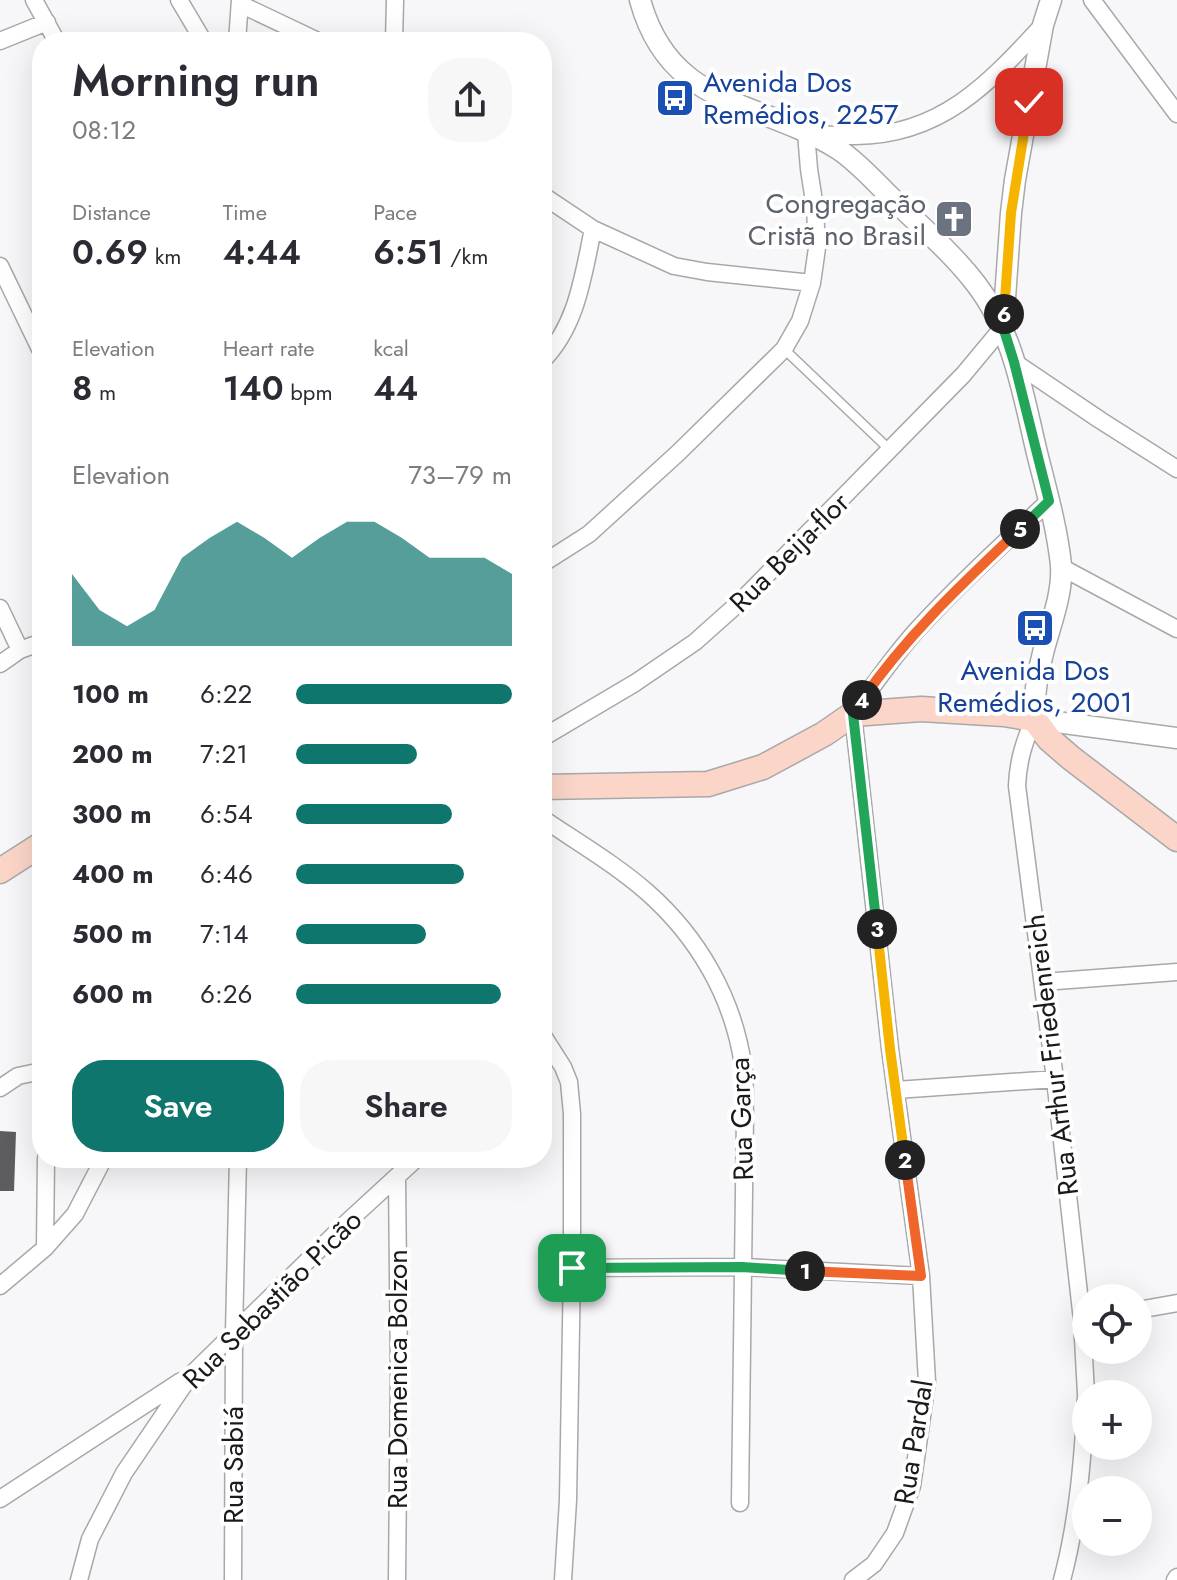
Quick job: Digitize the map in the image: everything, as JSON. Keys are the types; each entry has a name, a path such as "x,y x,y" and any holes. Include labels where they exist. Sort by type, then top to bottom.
{"main road":[{"path":"552,787 708,784 763,767 824,734 853,714 921,709 989,713 1034,719 1049,739 1071,758 1177,839"},
{"path":"0,871 32,850"}],"street":[{"path":"34,0 52,32"},
{"path":"179,0 198,32"},
{"path":"394,32 395,0"},
{"path":"640,0 646,22 680,72 737,105 836,148 857,163 977,285 1003,327 1014,362 1049,501 1061,567 1058,598 1034,694 1034,719 1177,738"},
{"path":"1003,327 1015,180 1043,25 1051,0"},
{"path":"1092,0 1177,114"},
{"path":"238,32 240,2 300,32"},
{"path":"0,41 47,22"},
{"path":"806,133 857,136 892,132 945,114 967,99 1043,25"},
{"path":"552,558 589,534 678,453 784,349 800,321 812,283 817,248 806,133"},
{"path":"552,202 593,229 674,266 812,283"},
{"path":"552,349 570,319 593,229"},
{"path":"967,274 990,272 1009,260"},
{"path":"0,266 32,332"},
{"name":"Rua Beija-flor","path":"552,732 635,683 695,642 741,601 963,375 1003,327"},
{"path":"1014,362 1177,469"},
{"path":"853,714 881,673 916,631 1049,501"},
{"path":"1061,567 1177,629"},
{"path":"0,608 20,650"},
{"path":"0,664 32,646"},
{"name":"Rua Pardal","path":"853,714 896,1090 921,1276 927,1382 912,1486 895,1533 874,1564 853,1580"},
{"name":"Rua Arthur Friedenreich","path":"1034,719 1022,747 1017,786 1080,1284"},
{"name":"Rua Garça","path":"552,825 645,890 673,917 719,983 732,1017 744,1066 740,1503"},
{"path":"1043,982 1177,972"},
{"path":"552,1051 569,1082 572,1129 565,1577"},
{"path":"0,1088 18,1076 32,1073"},
{"path":"896,1090 1055,1079"},
{"path":"45,1248 46,1168"},
{"path":"0,1286 45,1248 75,1214 99,1168"},
{"name":"Rua Sabiá","path":"233,1580 238,1168"},
{"name":"Rua Sebastião Picão","path":"79,1580 90,1539 124,1473 190,1376 406,1168"},
{"name":"Rua Domenica Bolzon","path":"397,1177 397,1580"},
{"path":"572,1268 742,1267 921,1276"},
{"path":"1152,1307 1177,1303"},
{"path":"0,1499 190,1376"},
{"path":"127,1416 146,1438"},
{"name":"Rua Arthur Friedenreich","path":"1062,1580 1075,1524 1082,1460"}],"lane":[{"path":"784,349 890,450"}],"building":[{"path":"0,1131 16,1132 14,1191 0,1191"}],"place":[{"name":"Avenida Dos Remédios, 2257","path":"675,98"},
{"name":"Congregação Cristã no Brasil","path":"954,219"},
{"name":"Avenida Dos Remédios, 2001","path":"1035,628"}],"route":[{"path":"572,1268 742,1267 921,1276 890,1049 853,714 881,673 916,631 1049,501 1003,327 1011,213 1029,102"}]}
